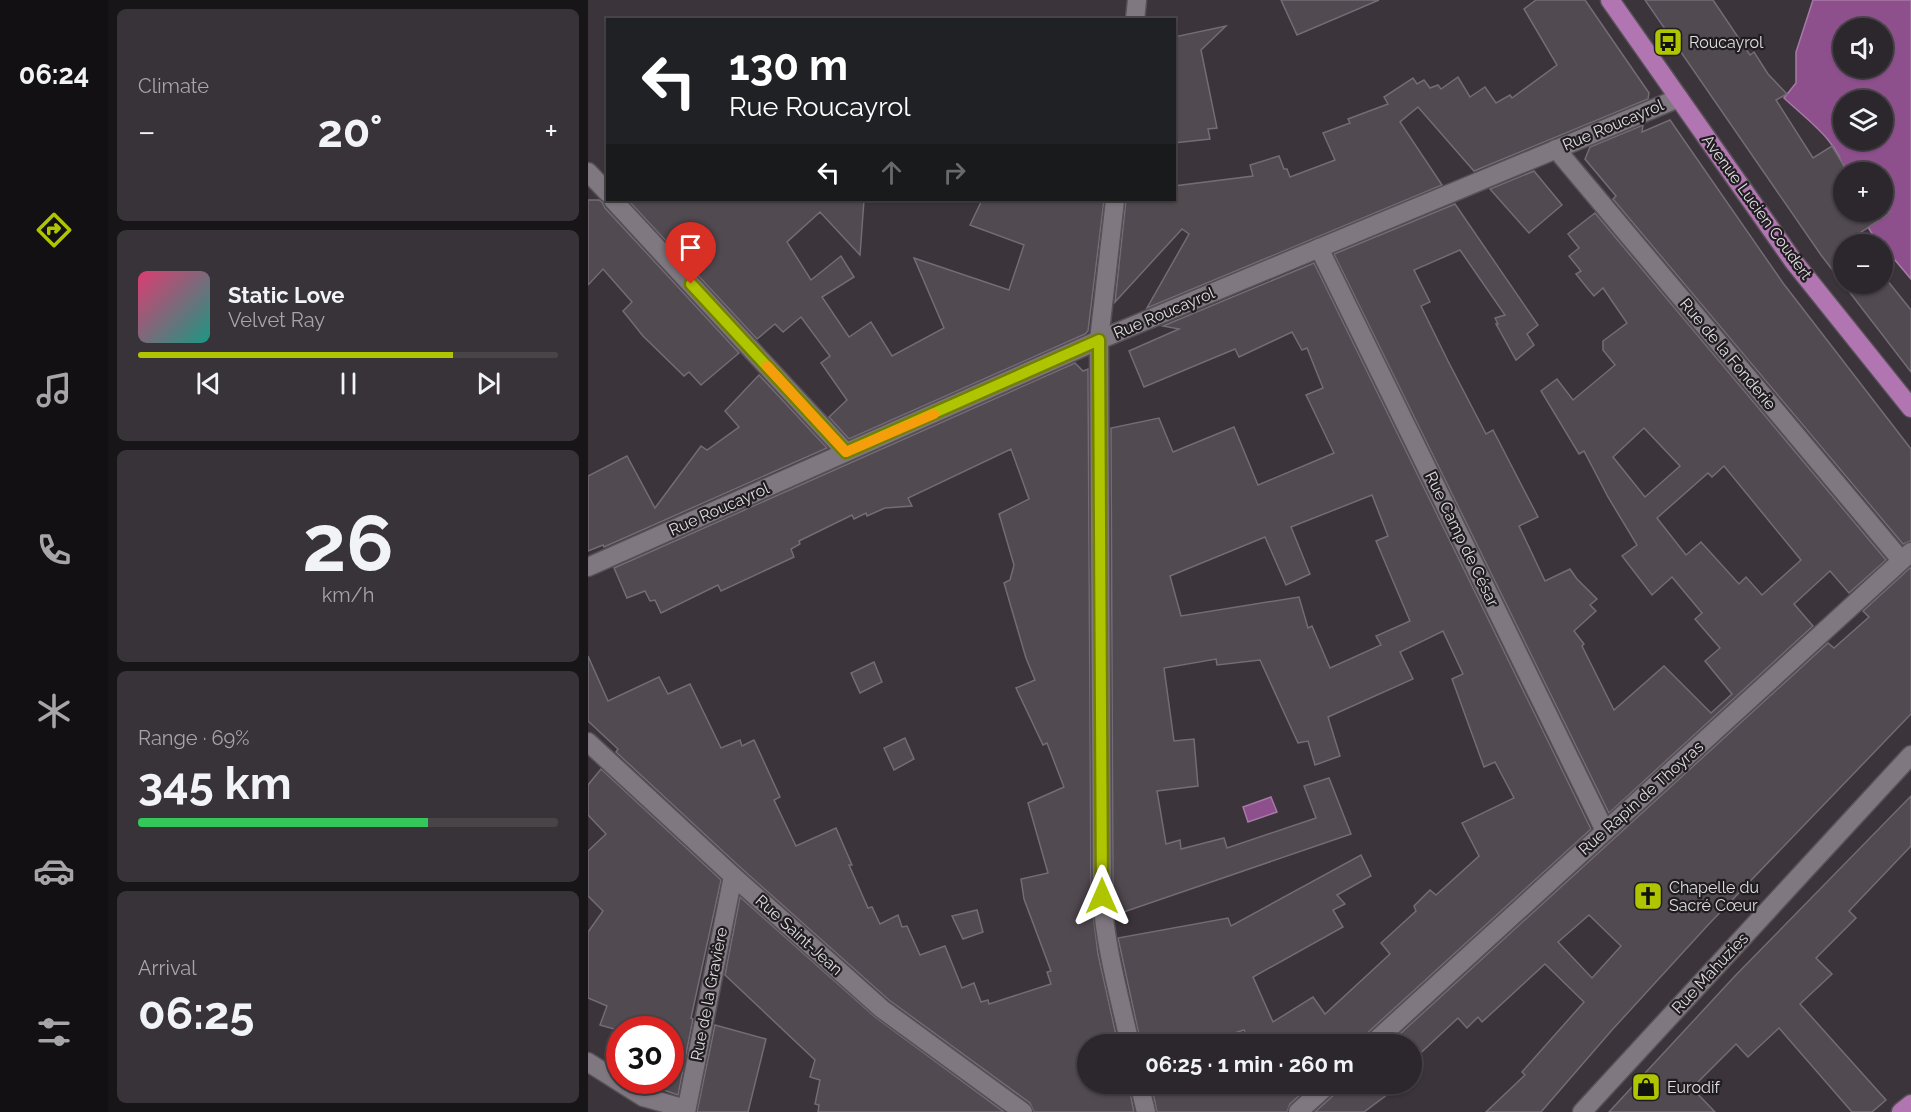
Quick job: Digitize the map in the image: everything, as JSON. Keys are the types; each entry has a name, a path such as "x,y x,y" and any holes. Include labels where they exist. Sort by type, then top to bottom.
{"main road":[{"name":"Avenue Lucien Coudert","path":"1610,0 1794,262 1911,408"},
{"path":"1901,1112 1911,1104"}],"street":[{"path":"1134,18 1137,0"},
{"name":"Rue Roucayrol","path":"588,567 1099,340 1679,98"},
{"name":"Rue de la Fonderie","path":"1556,149 1906,556"},
{"path":"588,172 606,191"},
{"path":"614,201 846,452"},
{"path":"1115,201 1099,340 1102,896 1109,952 1128,1034"},
{"name":"Rue Camp de César","path":"1319,248 1605,831"},
{"name":"Rue Rapin de Thoyras","path":"1383,1034 1906,556"},
{"name":"Rue Saint-Jean","path":"588,742 882,1009 1023,1112"},
{"name":"Rue Mahuzies","path":"1582,1112 1911,755"},
{"name":"Rue de la Gravière","path":"686,1110 733,876"},
{"path":"588,1062 643,1097 686,1110"},
{"path":"1142,1094 1146,1112"},
{"path":"1298,1112 1317,1094"}],"shaded area":[{"path":"1813,0 1911,0 1911,279 1893,259 1893,234 1872,234 1868,227 1872,222 1893,222 1893,162 1841,162 1835,150 1893,150 1893,90 1833,90 1833,147 1811,122 1784,98 1796,83 1796,52"},
{"path":"1271,797 1277,812 1248,822 1243,807"}],"building":[{"path":"1281,0 1379,0 1297,35"},
{"path":"1536,0 1585,0 1649,93 1648,99 1474,171 1418,107 1400,122 1442,185 1147,308 1189,234 1182,229 1115,302 1126,201 1176,201 1176,186 1253,176 1250,165 1279,156 1290,177 1335,160 1323,133 1350,123 1348,119 1388,104 1384,97 1413,78 1417,84 1424,80 1430,88 1438,85 1441,89 1458,77 1470,97 1485,87 1496,103 1510,95 1512,98 1557,65 1524,9"},
{"path":"1645,0 1713,0 1750,55 1754,52 1768,74 1787,94 1776,100 1813,158 1832,146 1842,162 1833,162 1833,222 1876,222 1858,234 1833,234 1833,271"},
{"path":"1226,26 1201,50 1217,128 1208,129 1210,139 1176,143 1176,37"},
{"path":"1670,120 1783,283 1911,449 1911,541 1903,544 1613,199 1616,196 1585,159 1590,147 1643,125 1642,132"},
{"path":"1534,171 1562,205 1529,233 1490,189"},
{"path":"588,200 602,202 605,208 739,353 701,385 689,372 684,376 643,336 623,311 632,302 603,269 588,285"},
{"path":"629,201 864,201 860,255 820,212 787,242 811,280 841,256 854,277 822,297 849,337 871,322 892,356 944,328 914,258 1009,290 1024,245 970,225 982,201 1104,201 1088,331 1085,334 849,439 829,417 847,400 821,363 830,356 801,317 783,332 775,324 757,339"},
{"path":"1455,204 1538,325 1527,334 1534,345 1516,360 1496,324 1498,324 1495,318 1505,315 1460,250 1414,270 1430,302 1421,306 1448,361 1486,434 1493,430 1538,517 1519,526 1545,581 1570,569 1597,599 1590,605 1596,611 1574,631 1584,644 1582,646 1614,710 1664,666 1711,713 1732,694 1705,661 1720,648 1695,619 1702,613 1672,577 1652,595 1622,556 1637,545 1584,451 1579,454 1541,391 1557,379 1573,400 1615,365 1603,350 1603,341 1627,323 1603,288 1594,296 1576,274 1581,271 1569,256 1579,248 1568,234 1595,213 1886,560 1849,593 1830,571 1794,604 1813,626 1609,813 1334,254","holes":["1644,428 1680,466 1645,497 1613,457","1724,466 1801,560 1762,595 1746,577 1739,584 1701,542 1686,555 1657,518 1708,473 1712,477"]},
{"path":"1314,263 1591,829 1366,1034 1246,1034 1244,1030 1231,1034 1139,1034 1118,938 1228,918 1231,926 1361,855 1371,876 1337,895 1345,904 1333,910 1343,927 1253,977 1273,1022 1313,997 1325,1014 1390,954 1381,943 1416,911 1414,906 1430,890 1436,895 1479,856 1462,823 1514,798 1495,762 1484,767 1452,679 1463,674 1443,631 1400,652 1413,679 1328,717 1340,756 1315,765 1308,741 1298,743 1260,660 1217,665 1216,659 1164,668 1174,741 1194,739 1198,786 1157,791 1166,844 1180,840 1181,849 1224,838 1227,848 1316,818 1304,786 1329,778 1351,834 1115,915 1113,895 1111,428 1159,418 1173,452 1234,427 1258,485 1334,453 1306,395 1323,388 1307,348 1302,350 1292,332 1239,357 1235,349 1144,387 1129,351 1179,329 1163,326","holes":["1372,495 1388,536 1376,541 1410,621 1376,636 1381,645 1330,668 1312,626 1308,628 1299,597 1181,616 1170,576 1265,537 1286,585 1310,574 1291,527"]},
{"path":"1893,288 1911,310 1911,372 1851,294 1893,294"},
{"path":"1075,363 1083,371 1088,369 1091,897 1098,954 1116,1034 1077,1034 1077,1094 1130,1094 1134,1112 1034,1112 1030,1103 889,1000 741,868 616,752 618,749 588,721 588,656 608,701 659,677 668,694 690,684 721,748 740,740 742,746 754,740 780,797 774,800 796,846 836,828 868,908 872,907 880,924 898,915 902,927 907,926 920,955 945,946 962,988 974,983 981,1002 988,1000 989,1004 1051,984 1047,972 1051,971 1024,899 1021,879 1048,873 1028,803 1064,787 1047,743 1043,745 1016,688 1035,680 1026,658 1004,583 1010,580 1014,565 999,514 1029,499 1011,449 908,498 912,506 885,508 854,519 852,515 799,541 800,544 791,549 794,557 721,591 718,585 661,613 655,600 650,601 645,591 627,598 614,568"},
{"path":"759,375 827,448 604,547 603,545 588,551 588,476 627,456 655,508 701,446 707,450 739,427 725,411"},
{"path":"1911,567 1911,714 1708,925 1541,1112 1486,1112 1525,1075 1522,1072 1584,1002 1545,964 1482,1022 1478,1017 1467,1028 1458,1018 1422,1052 1422,1034 1400,1034 1828,643 1834,648 1869,617 1863,611","holes":["1589,915 1621,946 1592,978 1558,942"]},
{"path":"874,662 882,682 860,693 851,673"},
{"path":"905,738 914,759 894,770 884,748"},
{"path":"601,769 721,880 691,1018 693,1019 684,1065 684,1016 606,1016 606,1027 600,1025 607,1006 588,998 588,932 603,911 588,896 588,851 606,834 588,815 588,785"},
{"path":"1911,796 1911,846 1849,911 1856,918 1816,958 1832,974 1800,1004 1886,1100 1872,1112 1852,1112 1779,1028 1748,1057 1736,1044 1692,1088 1715,1112 1609,1112 1734,977"},
{"path":"740,897 875,1017 1004,1112 818,1112 819,1105 815,1104 820,1080 810,1077 815,1060 725,975"},
{"path":"977,910 983,932 963,939 952,916"},
{"path":"715,1025 766,1039 748,1112 697,1112"},
{"path":"1153,1094 1301,1094 1290,1104 1287,1112 1157,1112"},
{"path":"1335,1094 1388,1094 1364,1112 1315,1112"}],"slow traffic":[{"path":"767,366 846,452 934,414"}],"place":[{"name":"Roucayrol","path":"1668,42"},
{"name":"Chapelle du Sacré Cœur","path":"1648,896"},
{"name":"Eurodif","path":"1646,1087"}],"route":[{"path":"691,284 846,452 1099,340 1102,896"}]}
